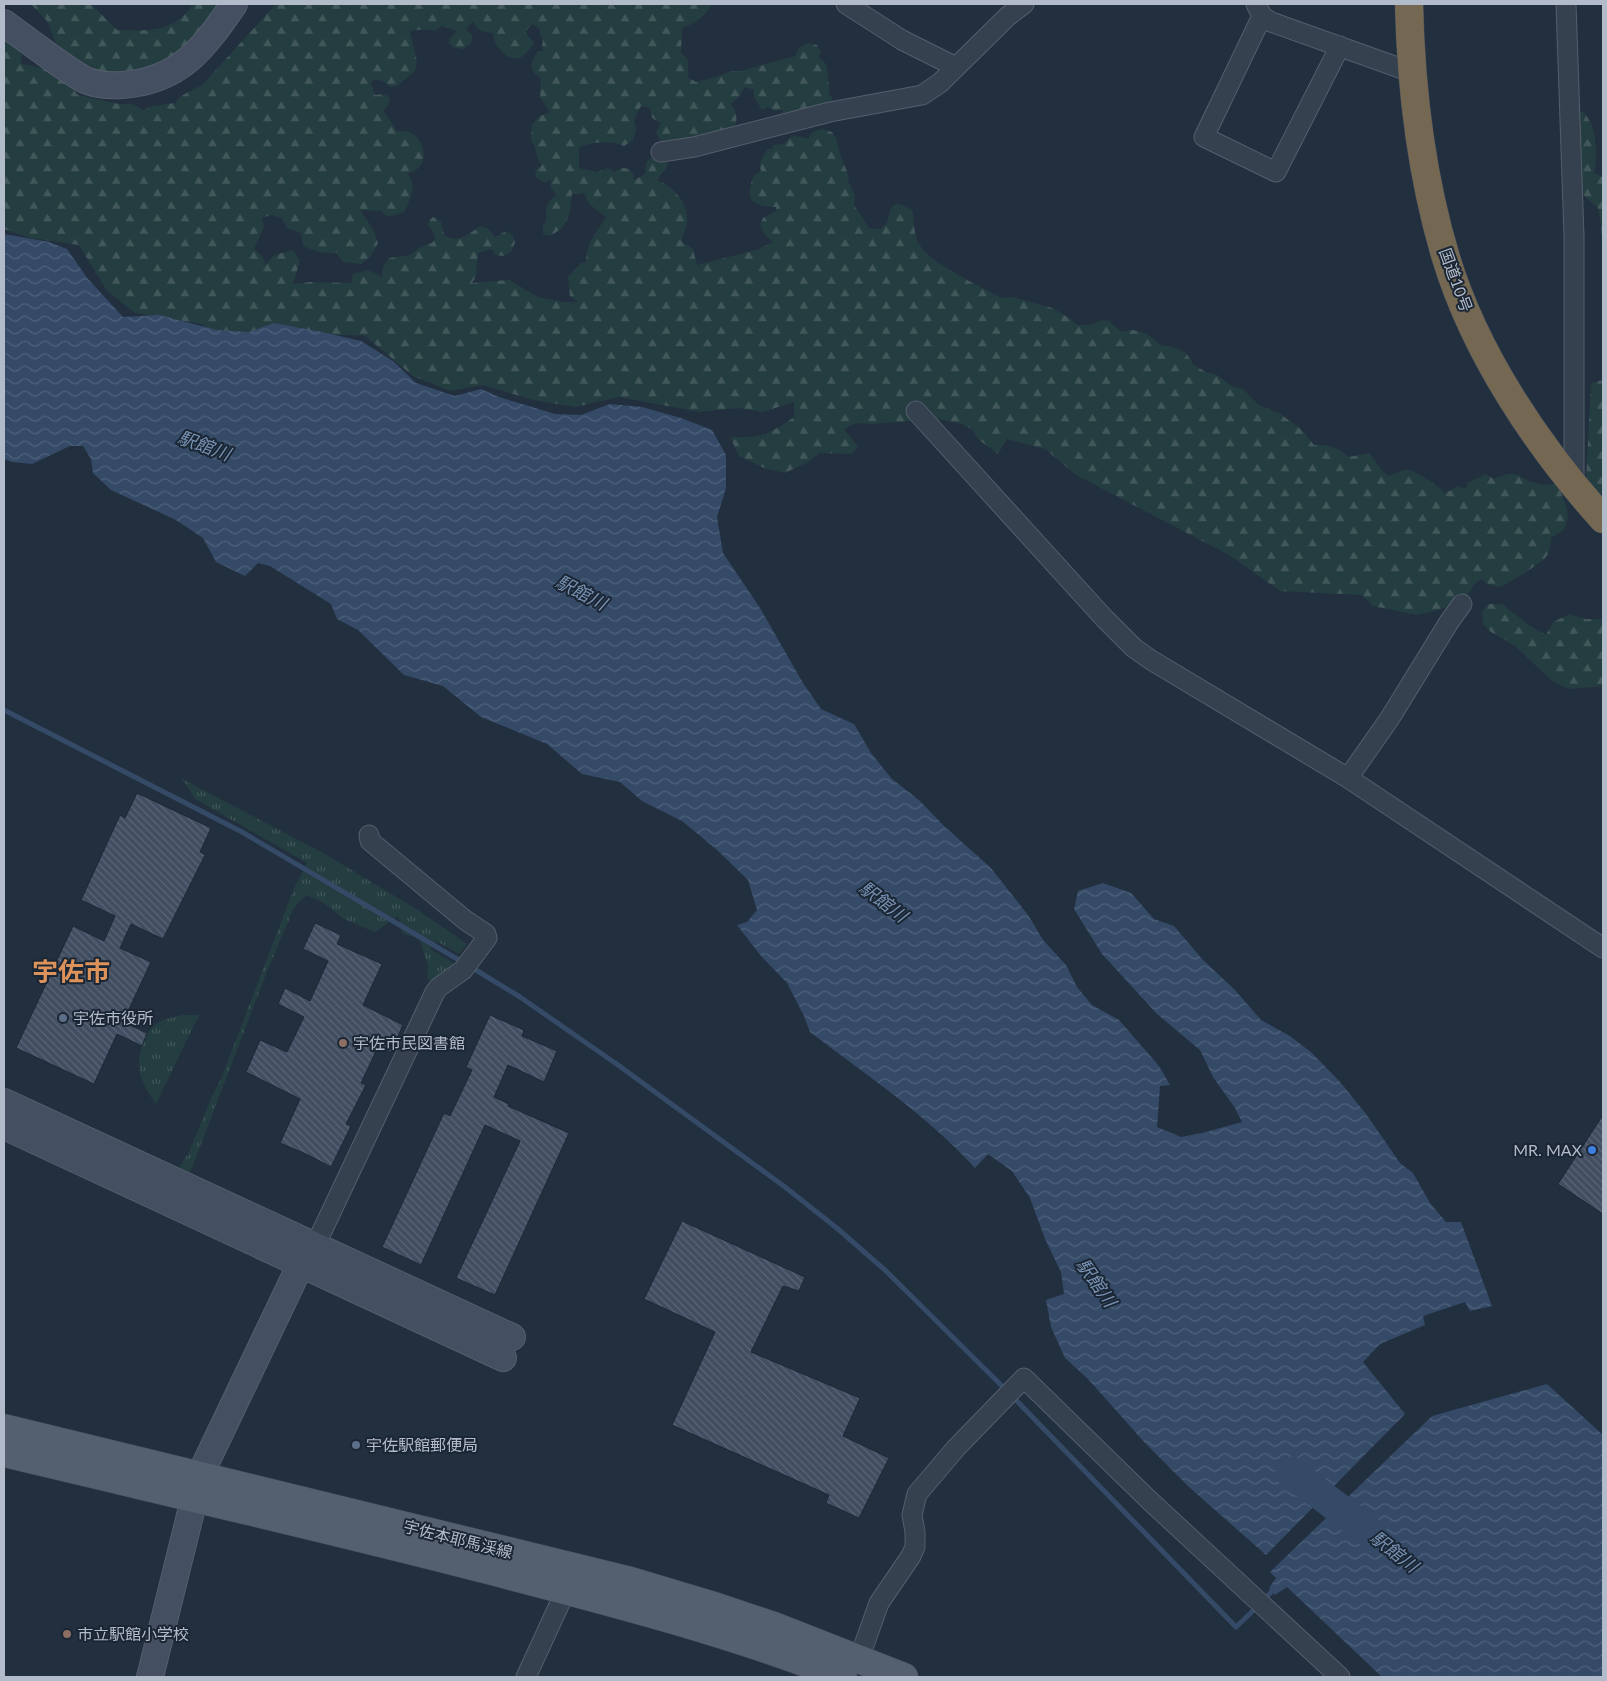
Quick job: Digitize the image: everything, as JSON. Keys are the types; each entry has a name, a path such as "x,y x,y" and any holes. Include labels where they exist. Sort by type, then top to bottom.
{"highway":[{"name":"国道10号","path":"1409,4 1411,72 1420,143 1433,210 1446,259 1461,299 1481,343 1503,384 1574,485 1603,519"}],"main road":[{"name":"宇佐本耶馬渓線","path":"4,1428 377,1541 638,1608 705,1628 798,1660 904,1677"},
{"name":"宇佐本耶馬渓線","path":"4,1453 196,1486 626,1580 774,1626 851,1668"}],"street":[{"path":"4,23 84,80 103,85 129,84 148,81 169,73 194,56 214,33 234,4"},
{"path":"846,4 902,40 956,67"},
{"path":"661,152 694,147 830,112 922,95 940,83 1001,22 1024,4"},
{"path":"1566,4 1574,228 1574,485"},
{"path":"1340,46 1276,172 1204,137 1259,10 1271,22 1340,46 1411,72"},
{"path":"916,411 1104,618 1134,648 1348,778 1603,948"},
{"path":"1348,778 1390,718 1462,604"},
{"path":"150,1677 196,1486 434,992 463,970 487,938 486,934 465,920 370,841 369,835"},
{"path":"4,1102 508,1348"},
{"path":"4,1126 309,1251"},
{"path":"851,1668 879,1603 913,1551 916,1537 912,1515 917,1494 950,1454 1024,1378 1149,1500 1340,1677"},
{"path":"526,1677 566,1590"}],"green space":[{"path":"31,4 91,4 117,30 150,30 169,25 186,13 193,4 218,4 179,60 154,77 105,75 95,68 82,64 59,51 47,21"},
{"path":"276,4 712,4 699,19 682,28 681,53 688,62 689,78 696,82 731,71 741,71 795,56 799,48 808,43 817,45 821,52 819,58 826,66 832,107 781,122 783,110 774,111 768,107 762,110 754,97 754,90 745,87 739,97 731,104 736,116 734,129 667,146 661,142 656,132 661,123 652,118 650,108 641,106 634,119 636,128 633,140 624,146 601,142 579,147 579,168 597,172 607,168 615,172 624,168 632,173 634,180 645,174 646,163 650,158 663,157 668,164 658,181 668,186 682,200 686,211 687,223 681,241 693,249 697,265 756,250 773,242 765,234 760,224 763,218 776,211 776,207 761,205 752,200 750,191 754,175 761,171 761,160 768,149 773,149 773,145 784,144 792,137 809,139 814,131 822,129 832,132 836,138 848,174 849,183 855,195 854,205 869,228 881,229 887,222 891,208 897,203 912,210 917,240 925,252 945,267 1001,298 1012,297 1052,308 1071,319 1077,325 1089,325 1102,320 1109,321 1121,332 1133,330 1147,334 1161,345 1173,347 1186,353 1194,365 1206,372 1217,375 1233,387 1243,389 1259,405 1279,413 1301,429 1314,445 1333,447 1349,457 1369,453 1382,471 1389,476 1407,469 1427,479 1445,493 1458,486 1465,489 1469,482 1486,474 1494,479 1514,474 1540,484 1557,484 1566,508 1567,522 1561,532 1551,538 1550,548 1543,560 1499,587 1492,586 1481,579 1474,585 1463,601 1438,610 1417,615 1373,606 1362,595 1280,591 1229,555 1076,475 1045,449 1007,439 998,454 979,440 973,430 962,424 937,419 872,424 856,423 844,429 858,447 851,454 820,453 808,462 785,473 764,468 739,456 730,437 750,437 771,432 794,417 794,402 763,412 739,408 699,412 619,397 575,407 533,400 483,385 450,391 413,376 364,335 246,336 216,333 202,324 135,313 107,291 79,245 30,238 4,229 4,35 8,35 22,55 21,64 38,67 53,73 66,82 78,95 119,104 132,104 143,110 152,106 175,103 184,94 203,84","holes":["473,21 476,27 493,33 499,48 503,53 512,58 523,56 534,43 525,32 532,24 540,29 540,36 543,39 543,51 538,51 533,59 532,69 541,79 540,97 550,112 540,116 532,124 531,140 542,165 536,170 535,177 545,183 551,180 550,186 556,195 547,206 547,219 543,226 543,234 550,236 562,228 568,218 572,193 576,195 584,193 589,204 606,217 590,243 586,262 581,263 568,277 570,296 578,302 564,302 538,297 509,280 472,283 476,276 478,253 491,249 496,255 504,256 512,251 515,242 513,236 506,231 495,237 489,229 480,226 463,237 449,238 444,235 440,221 433,217 428,225 434,234 435,239 432,243 422,246 410,255 389,258 382,269 382,277 368,270 353,274 351,283 310,282 293,284 300,261 293,250 274,255 266,264 262,256 254,249 264,227 262,218 271,215 282,218 287,228 301,233 303,245 315,251 337,253 343,262 361,264 371,256 378,243 373,229 360,210 381,211 389,216 404,212 412,192 412,182 407,173 419,167 424,155 423,148 416,136 408,132 397,131 384,111 390,101 388,96 383,94 375,95 371,83 375,79 384,82 390,87 397,86 415,71 417,62 410,31 425,29 435,31 442,26 457,31 450,38 449,42 452,47 463,49 472,40 472,35 466,30"]},
{"path":"1579,112 1584,112 1592,126 1596,150 1594,173 1603,177 1603,266 1601,224 1598,208 1581,193"},
{"path":"1603,380 1603,497 1592,489 1586,480 1591,383"},
{"path":"1488,604 1502,604 1529,625 1546,635 1553,622 1570,614 1586,619 1603,619 1603,686 1569,689 1552,681 1515,646 1491,632 1483,624 1482,612"},
{"path":"182,779 325,854 418,910 467,944 459,954 436,941 430,949 454,963 434,982 427,978 428,966 419,938 403,934 398,916 375,932 344,919 322,902 306,895 294,908 268,969 188,1178 177,1171 189,1152 221,1079 293,891 307,863 195,799"},
{"path":"182,1015 199,1015 156,1104 146,1089 140,1075 140,1052 147,1035 154,1026 165,1019"}],"water":[{"path":"4,234 49,242 67,249 88,279 123,317 159,315 217,330 249,332 274,323 322,332 361,341 393,361 416,383 455,396 481,389 499,397 555,414 581,415 610,404 642,407 681,418 712,430 726,455 726,488 717,517 723,553 760,608 803,683 821,709 854,724 871,753 892,779 920,801 945,827 990,867 1028,915 1043,940 1066,965 1077,987 1092,1005 1119,1020 1159,1066 1170,1085 1160,1086 1157,1127 1181,1137 1242,1122 1235,1108 1213,1077 1200,1050 1157,1014 1102,954 1074,909 1078,891 1103,883 1131,893 1154,919 1174,926 1203,960 1235,990 1261,1020 1290,1036 1312,1053 1341,1083 1366,1114 1400,1163 1413,1173 1430,1203 1446,1222 1461,1222 1492,1306 1470,1311 1465,1302 1423,1316 1425,1325 1380,1344 1363,1362 1405,1414 1266,1555 1189,1487 1145,1443 1088,1379 1065,1358 1051,1327 1046,1300 1064,1294 1061,1272 1045,1239 1030,1198 1012,1171 988,1154 975,1168 937,1130 810,1032 787,983 761,956 737,925 747,922 757,910 748,880 716,849 682,821 642,801 620,782 582,774 547,744 481,717 443,686 404,675 358,630 337,619 331,604 270,566 258,563 245,576 216,562 203,538 176,520 111,490 93,473 91,459 83,446 70,446 32,464 12,462 4,459"},
{"path":"1547,1384 1603,1435 1603,1677 1382,1677 1287,1587 1275,1595 1269,1588 1276,1578 1270,1572 1432,1416"}],"building":[{"path":"137,793 211,828 200,852 205,855 163,939 131,924 120,948 151,962 123,1022 147,1033 142,1046 117,1034 94,1084 16,1048 73,926 104,941 115,916 81,900 120,815 125,818"},
{"name":"宇佐市民図書館","path":"315,923 341,935 337,944 382,964 363,1005 403,1025 391,1052 378,1047 361,1083 366,1085 346,1124 351,1126 331,1167 280,1143 300,1099 246,1072 260,1040 287,1052 304,1017 278,1004 285,988 310,1001 328,961 303,949"},
{"path":"490,1015 524,1030 522,1036 557,1051 544,1082 508,1065 494,1097 509,1104 508,1106 569,1133 495,1295 456,1278 520,1141 485,1125 421,1265 382,1247 444,1113 450,1116 472,1070 466,1067"},
{"name":"MR. MAX","path":"1603,1115 1603,1214 1558,1184"},
{"path":"682,1221 805,1277 799,1291 783,1286 751,1352 860,1398 843,1436 889,1458 859,1518 826,1503 829,1495 672,1425 715,1332 644,1299"}],"waterway":[{"path":"4,710 242,832 464,963"},
{"path":"471,967 520,997 618,1065 785,1187 838,1229 886,1271 1006,1390"},
{"path":"1012,1396 1236,1627 1258,1606"},
{"name":"駅館川","path":"1291,1472 1372,1534"},
{"path":"1264,1600 1272,1591"}],"place":[{"name":"宇佐市役所","path":"63,1018"},
{"name":"宇佐市民図書館","path":"343,1043"},
{"name":"MR. MAX","path":"1592,1150"},
{"name":"宇佐駅館郵便局","path":"356,1445"},
{"name":"市立駅館小学校","path":"67,1634"}],"district":[{"name":"宇佐市","path":"71,972"}]}
